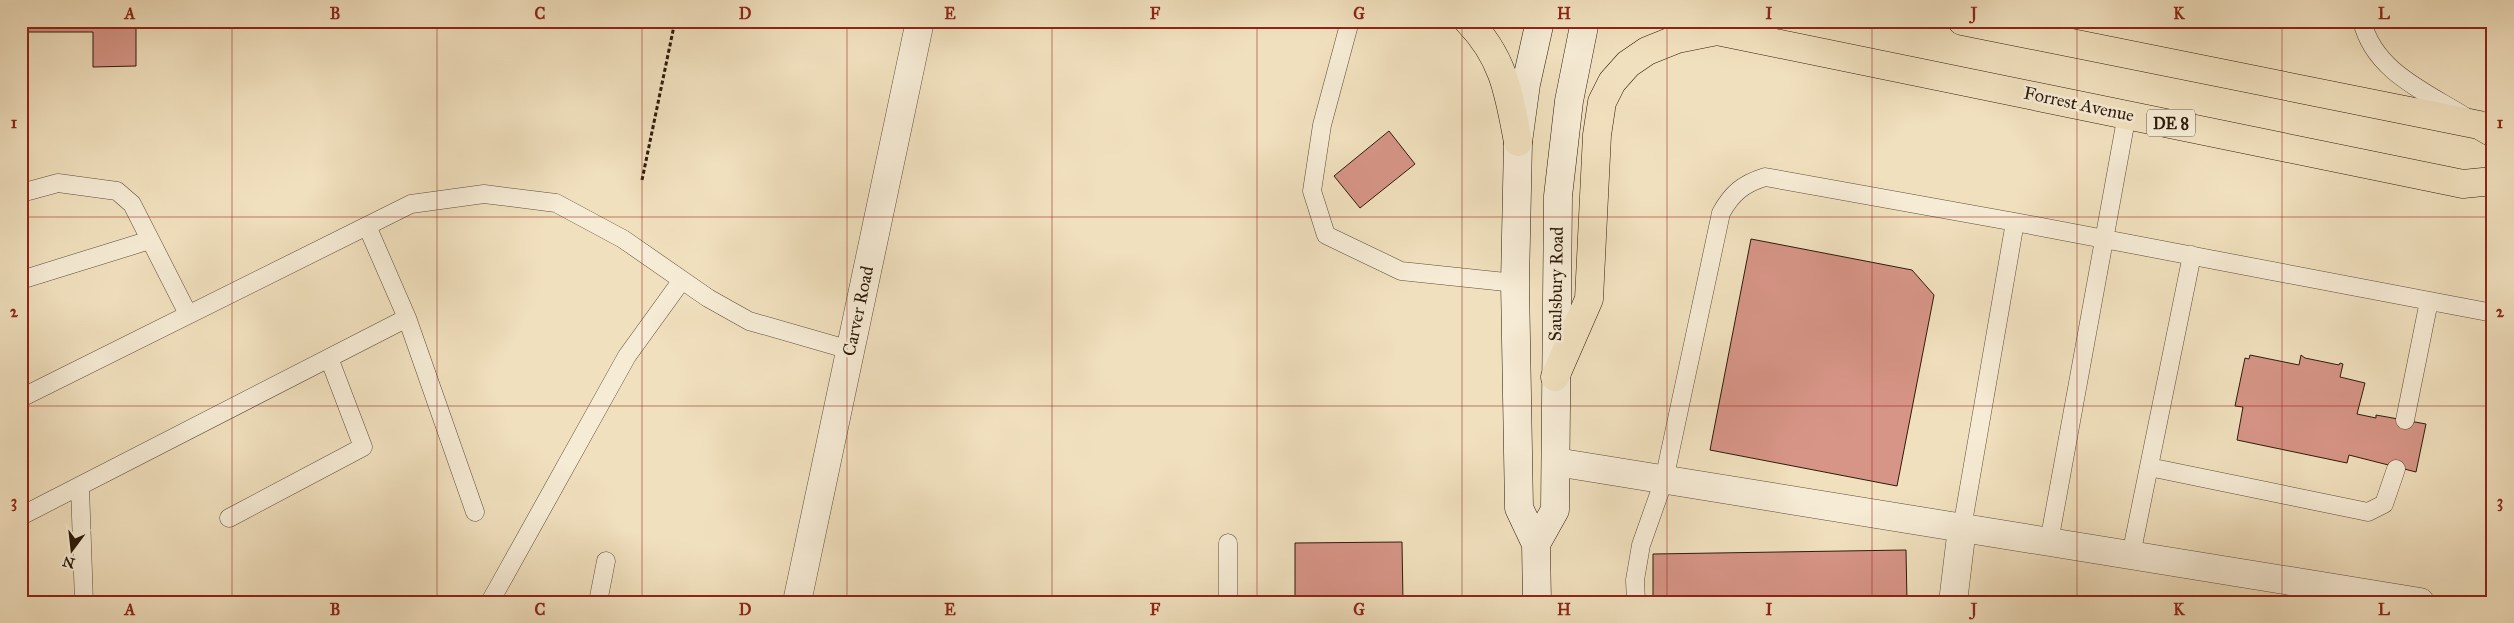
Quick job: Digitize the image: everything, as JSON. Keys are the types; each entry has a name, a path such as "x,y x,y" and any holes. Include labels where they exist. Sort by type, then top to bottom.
{"highway":[{"path":"1468,21 1486,39 1498,64 1509,95 1518,142"},
{"path":"1962,21 2486,129"},
{"path":"1555,377 1589,298 1597,135 1602,102 1612,82 1628,64 1647,51 1677,40 1706,26"},
{"name":"Forrest Avenue","path":"1706,26 2463,184 2493,181"}],"street":[{"name":"Carver Road","path":"797,602 920,21"},
{"path":"1537,602 1536,544 1519,508 1516,282 1518,142 1526,84 1540,21"},
{"name":"Saulsbury Road","path":"1536,544 1555,510 1558,196 1569,101 1585,21"},
{"path":"1556,462 2420,602"},
{"path":"1953,602 1962,528"}],"lane":[{"path":"1350,21 1322,125 1312,191 1326,235 1401,271 1516,282"},
{"path":"2362,21 2373,50 2392,72 2486,129"},
{"path":"2049,542 2127,114"},
{"path":"1636,602 1635,580 1641,545 1664,480 1721,213 1731,196 1746,183 1765,177 2104,238 2493,313"},
{"path":"21,193 58,183 117,191 132,204 188,314"},
{"path":"21,398 411,204 484,194 556,203 623,239 708,298 749,321 850,350"},
{"path":"1962,528 2015,222"},
{"path":"367,226 407,318 475,512"},
{"path":"21,280 150,240"},
{"path":"2130,555 2192,255"},
{"path":"490,602 627,356 682,280"},
{"path":"2405,420 2429,301"},
{"path":"21,516 407,318"},
{"path":"229,518 363,447 328,358"},
{"path":"2149,467 2368,512 2384,504 2396,469"},
{"path":"80,487 84,602"},
{"path":"1228,543 1228,602"},
{"path":"598,602 606,560"}],"path":[{"path":"642,180 675,21"}],"building":[{"path":"21,21 136,21 136,66 93,67 93,32 21,32"},
{"path":"1389,131 1415,164 1360,208 1334,176"},
{"path":"1751,239 1912,270 1934,295 1897,486 1710,450"},
{"path":"2250,355 2299,365 2301,355 2305,358 2339,365 2340,363 2343,364 2340,377 2365,383 2357,414 2376,418 2376,415 2426,424 2416,472 2349,455 2347,463 2237,440 2243,407 2235,406 2245,358 2249,359"},
{"path":"1402,542 1403,602 1295,602 1295,543"},
{"path":"1906,550 1907,602 1653,602 1653,554"}]}
